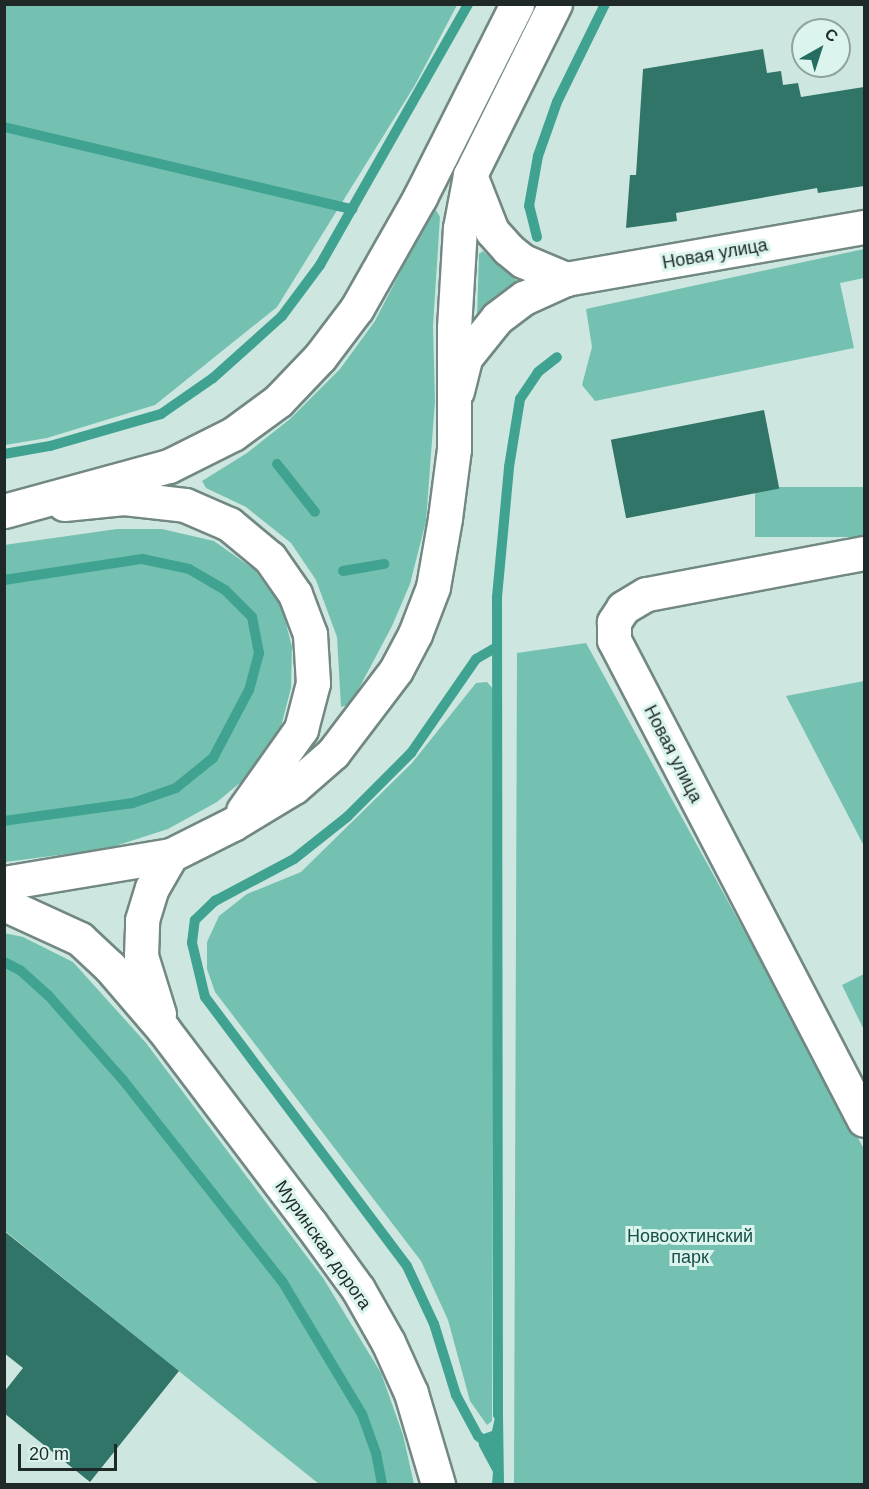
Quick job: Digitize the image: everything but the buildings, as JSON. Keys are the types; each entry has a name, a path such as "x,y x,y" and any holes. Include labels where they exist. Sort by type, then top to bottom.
{"main road":[{"path":"14,509 169,466 233,434 278,401 320,357 357,308 420,197 517,4"},
{"path":"4,883 171,855 233,824 294,787 333,753 372,704 415,634 433,587 445,518 456,396 454,328 459,239 470,175 555,4"},
{"path":"470,175 492,231 508,249 523,261 566,279"},
{"name":"Новая улица","path":"456,396 465,358 497,318 524,298 566,279 864,227"},
{"path":"14,509 124,498 185,505 229,524 270,558 295,594 310,634 310,694 301,729 233,824"},
{"name":"Новая улица","path":"864,553 646,594 623,608 614,622 614,640 864,1120"},
{"name":"Муринская дорога","path":"164,1030 141,956 142,920 153,888 171,855"},
{"name":"Муринская дорога","path":"4,904 80,939 110,967 164,1030 358,1289 411,1393 438,1485"}],"green space":[{"path":"5,4 457,5 415,85 277,307 155,405 47,438 5,445"},
{"path":"436,210 440,217 433,326 435,401 426,521 410,584 392,626 356,694 348,705 341,707 337,637 316,580 291,543 246,507 206,488 202,481 247,453 290,419 340,369 375,321 430,214"},
{"path":"864,249 864,278 840,283 854,348 595,401 582,385 592,347 586,309"},
{"path":"483,251 523,286 477,319 479,254"},
{"path":"755,487 864,487 864,537 755,537"},
{"path":"117,529 162,529 214,541 255,570 282,608 292,647 291,688 279,734 253,772 217,802 168,829 106,849 5,862 4,545"},
{"name":"Новоохтинский парк","path":"586,643 864,1149 864,1484 514,1484 517,653"},
{"path":"864,681 864,846 786,696"},
{"path":"487,682 494,690 492,1421 487,1425 470,1401 448,1320 421,1261 215,992 207,969 207,942 219,916 247,894 301,872 412,763 476,683"},
{"path":"4,933 23,937 73,962 146,1043 323,1278 381,1373 403,1435 414,1484 319,1484 5,1231"},
{"path":"864,974 864,1030 842,985"}],"shaded area":[{"path":"498,1403 503,1415 504,1484 492,1484 493,1472 479,1446 478,1436 492,1431"}],"waterway":[{"path":"4,454 50,446 161,414 213,378 282,316 320,265 468,4"},
{"path":"537,237 529,206 538,156 557,102 605,4"},
{"path":"4,127 352,209"},
{"path":"498,1415 497,597 509,467 520,399 538,372 557,357"},
{"path":"277,464 315,512"},
{"path":"4,580 142,559 189,569 225,590 252,617 259,653 249,690 213,758 176,788 133,803 4,821"},
{"path":"343,571 384,564"},
{"path":"490,1445 478,1436 456,1395 434,1324 407,1266 205,997 192,943 195,920 215,901 294,859 347,817 411,753 476,659 497,647"},
{"path":"4,962 20,970 48,995 123,1080 282,1281 362,1414 376,1453 382,1484"}]}
